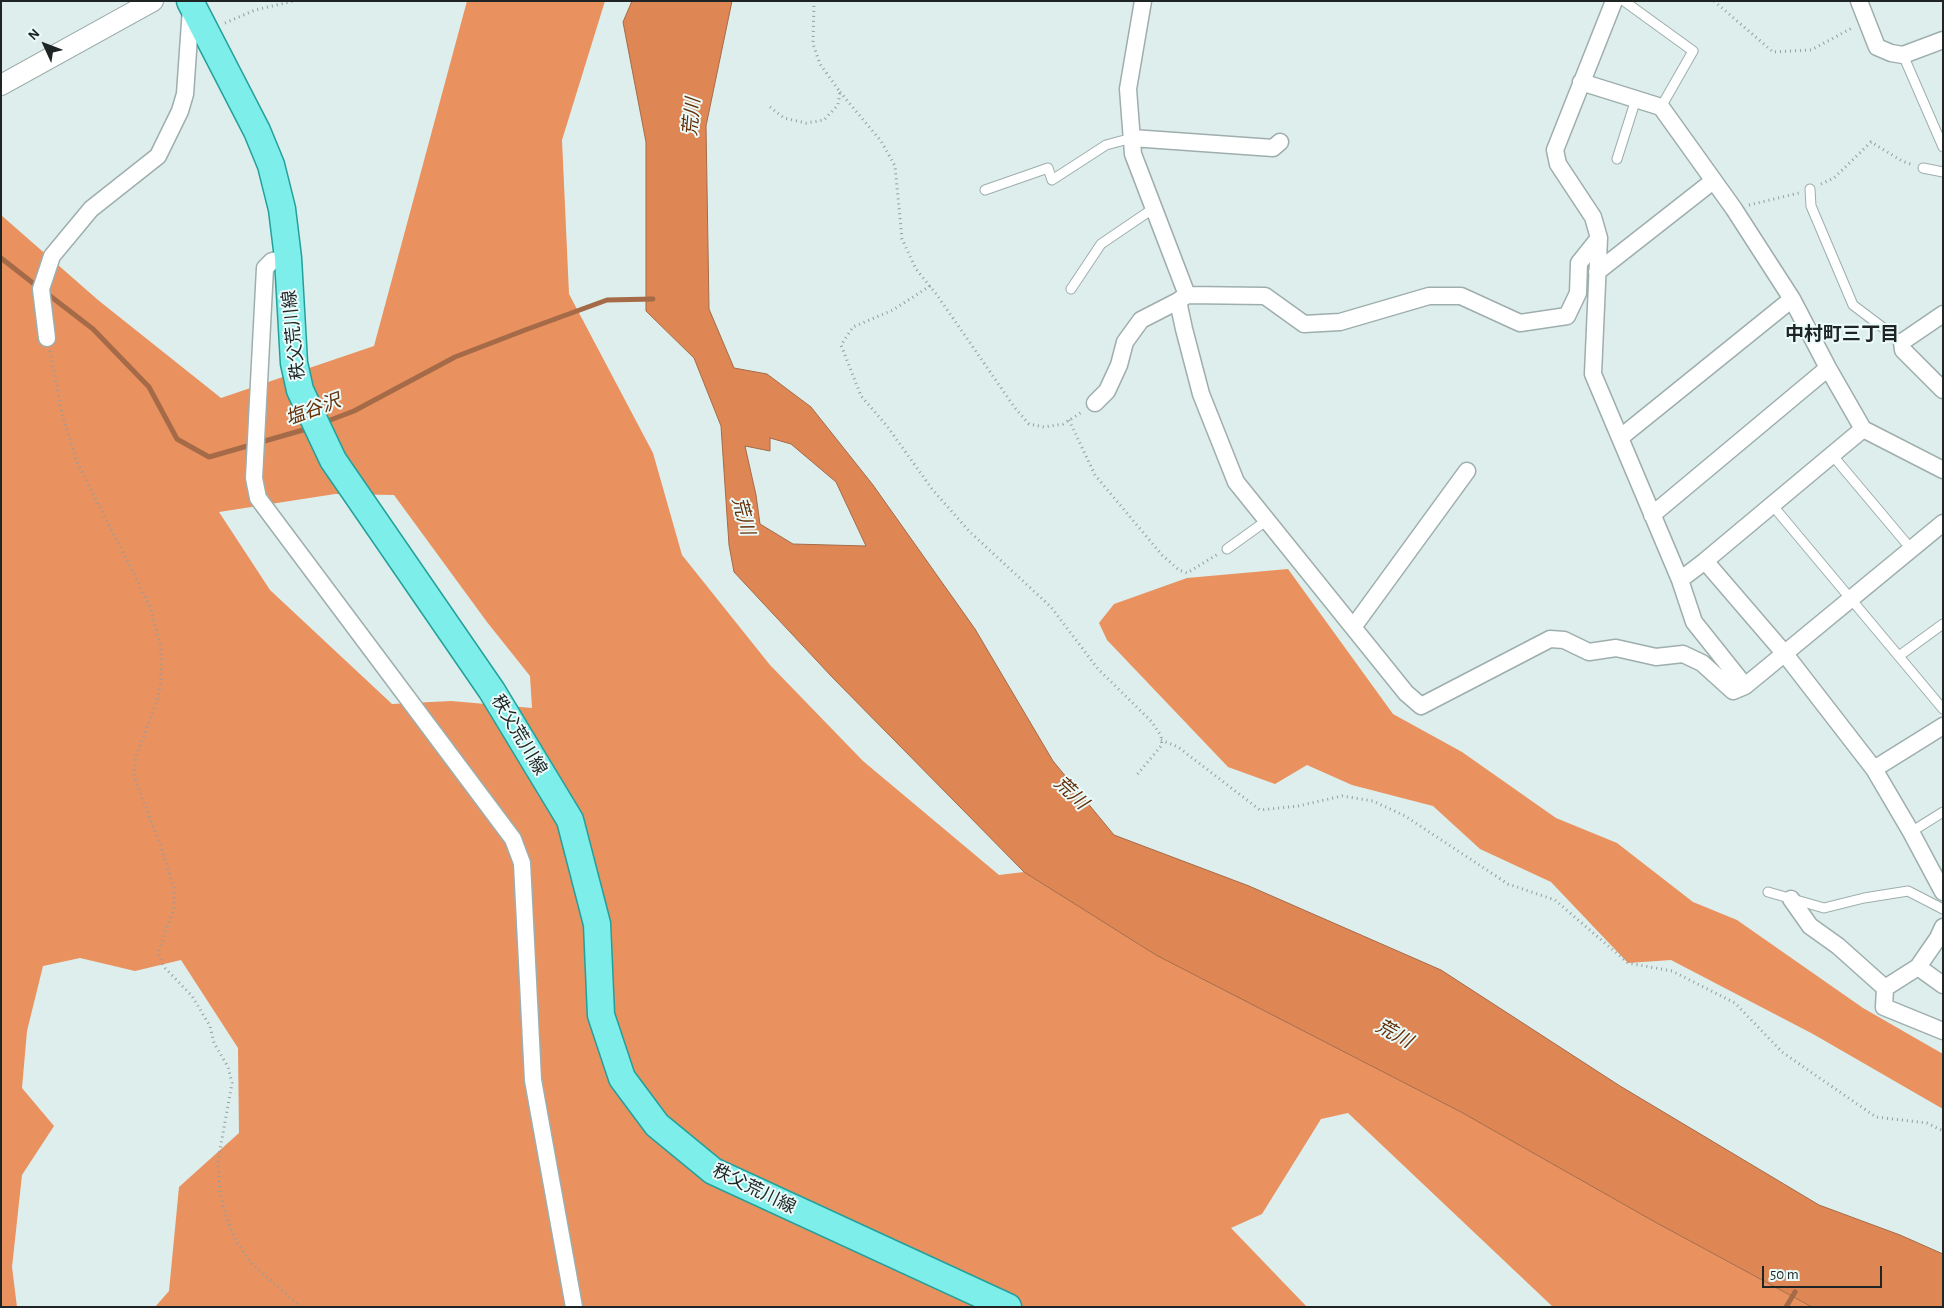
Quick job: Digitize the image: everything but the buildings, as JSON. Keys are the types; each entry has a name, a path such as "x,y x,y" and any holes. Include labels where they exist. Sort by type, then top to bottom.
{"main road":[{"name":"秩父荒川線","path":"191,2 257,131 271,165 282,209 288,258 294,363 300,390 333,460 492,691 570,820 597,924 601,1015 622,1078 657,1126 713,1171 1008,1307"}],"street":[{"path":"1,85 152,1"},
{"path":"1143,1 1128,89 1133,154 1154,208 1182,298 1201,394 1236,482 1266,521 1354,626 1406,693 1421,706 1550,639 1564,640 1590,652 1616,648 1656,657 1683,654 1702,663 1733,691 1745,686 1852,600 1943,523"},
{"path":"1614,1 1555,150 1558,164 1593,217 1599,238 1594,374 1680,580 1694,622 1745,686"},
{"path":"1859,1 1877,47 1891,53 1903,55 1943,40"},
{"path":"47,338 41,289 52,256 91,209 158,156 180,111 185,94 191,2"},
{"path":"1581,82 1662,106 1713,181 1734,208 1792,299 1863,429 1943,470"},
{"path":"1132,138 1273,148 1280,142"},
{"path":"1597,272 1713,181"},
{"path":"1095,403 1107,391 1119,366 1125,342 1141,320 1182,298 1264,296 1304,324 1340,322 1429,296 1461,296 1520,323 1567,316 1578,293 1580,263 1599,238"},
{"path":"288,258 272,261 265,268 254,478 258,498 513,839 522,863 533,1080 574,1307"},
{"path":"1621,437 1792,299"},
{"path":"1943,314 1902,342 1903,350 1943,390"},
{"path":"1652,514 1828,368"},
{"path":"1680,580 1773,506 1863,429"},
{"path":"1354,626 1468,471"},
{"path":"1705,561 1785,654 1874,769 1943,892"},
{"path":"1874,769 1943,726"},
{"path":"1791,899 1810,926 1838,946 1885,988"},
{"path":"1885,988 1918,967 1941,934"},
{"path":"1918,967 1943,986"},
{"path":"1885,988 1884,1007 1943,1031"}],"lane":[{"path":"1624,1 1694,51 1662,106"},
{"path":"1903,55 1943,147"},
{"path":"1617,159 1636,99"},
{"path":"985,190 1048,168 1052,180 1106,146 1132,138"},
{"path":"1923,168 1943,172"},
{"path":"1810,188 1811,206 1853,305 1902,342"},
{"path":"1071,289 1101,244 1154,208"},
{"path":"1833,456 1912,550"},
{"path":"1773,506 1943,709"},
{"path":"1227,549 1266,521"},
{"path":"1899,656 1943,624"},
{"path":"1911,832 1943,812"},
{"path":"1768,892 1824,908 1864,898 1908,891 1943,909"}],"path":[{"path":"206,32 255,10 294,1"},
{"path":"814,1 813,44 820,64 881,142 895,166 902,239 916,269 930,286 1015,408 1029,424 1044,428 1063,424 1095,403"},
{"path":"1714,1 1773,52 1811,50 1867,21"},
{"path":"770,107 784,118 806,123 824,120 838,104 840,92"},
{"path":"1734,208 1810,188 1834,178 1871,142 1902,161 1923,168"},
{"path":"930,286 893,310 853,326 841,345 861,396 888,426 932,489 970,532 1051,607 1098,669 1152,722 1162,745 1153,758 1135,777"},
{"path":"47,338 62,414 77,462 142,588 150,607 162,648 161,682 157,701 135,760 134,776 174,888 174,908 158,953 164,967 192,996 210,1026 214,1043 228,1067 232,1082 218,1161 220,1193 226,1216 236,1241 251,1263 301,1307"},
{"path":"1069,420 1095,475 1162,555 1179,570 1186,573 1227,549"},
{"path":"1161,740 1178,747 1260,810 1298,806 1342,796 1372,802 1405,816 1508,884 1555,900 1628,963 1672,971 1735,1003 1782,1052 1876,1117 1927,1123 1943,1131"}],"shaded area":[{"path":"467,1 605,1 562,140 569,294 653,453 682,555 770,665 863,761 999,875 1024,872 1156,955 1461,1112 1655,1222 1812,1307 1553,1307 1348,1113 1321,1119 1262,1214 1231,1228 1307,1307 155,1307 169,1291 179,1187 239,1133 238,1048 181,960 135,971 80,958 43,966 27,1031 22,1088 54,1126 22,1175 12,1267 17,1307 1,1307 1,215 98,300 221,398 374,346","holes":["335,494 394,495 487,622 530,676 532,708 451,701 392,704 270,590 219,512"]},
{"path":"1288,569 1393,714 1462,752 1556,818 1617,843 1693,902 1737,920 1863,1008 1943,1054 1943,1109 1813,1034 1671,960 1628,963 1551,882 1480,849 1433,806 1352,785 1307,765 1275,784 1228,767 1107,640 1099,623 1114,604 1187,578"}],"water":[{"name":"荒川","path":"632,1 732,1 706,126 709,309 734,368 767,374 811,407 873,485 975,629 1053,761 1114,835 1249,886 1441,970 1620,1086 1819,1205 1900,1235 1943,1254 1943,1307 1812,1307 1655,1222 1461,1112 1156,955 1024,872 832,677 734,572 729,545 721,426 694,358 646,311 646,142 623,22","holes":["770,438 791,444 836,482 866,546 793,544 760,524 756,495 745,446 770,451"]}],"waterway":[{"name":"塩谷沢","path":"1,258 38,287"},
{"name":"塩谷沢","path":"45,292 93,329 149,387 177,439 209,457 310,428"},
{"name":"塩谷沢","path":"325,422 354,411 455,357 525,330 607,300 653,299"},
{"path":"1786,1307 1795,1292"}],"district":[{"name":"中村町三丁目","path":"1842,334"}]}
